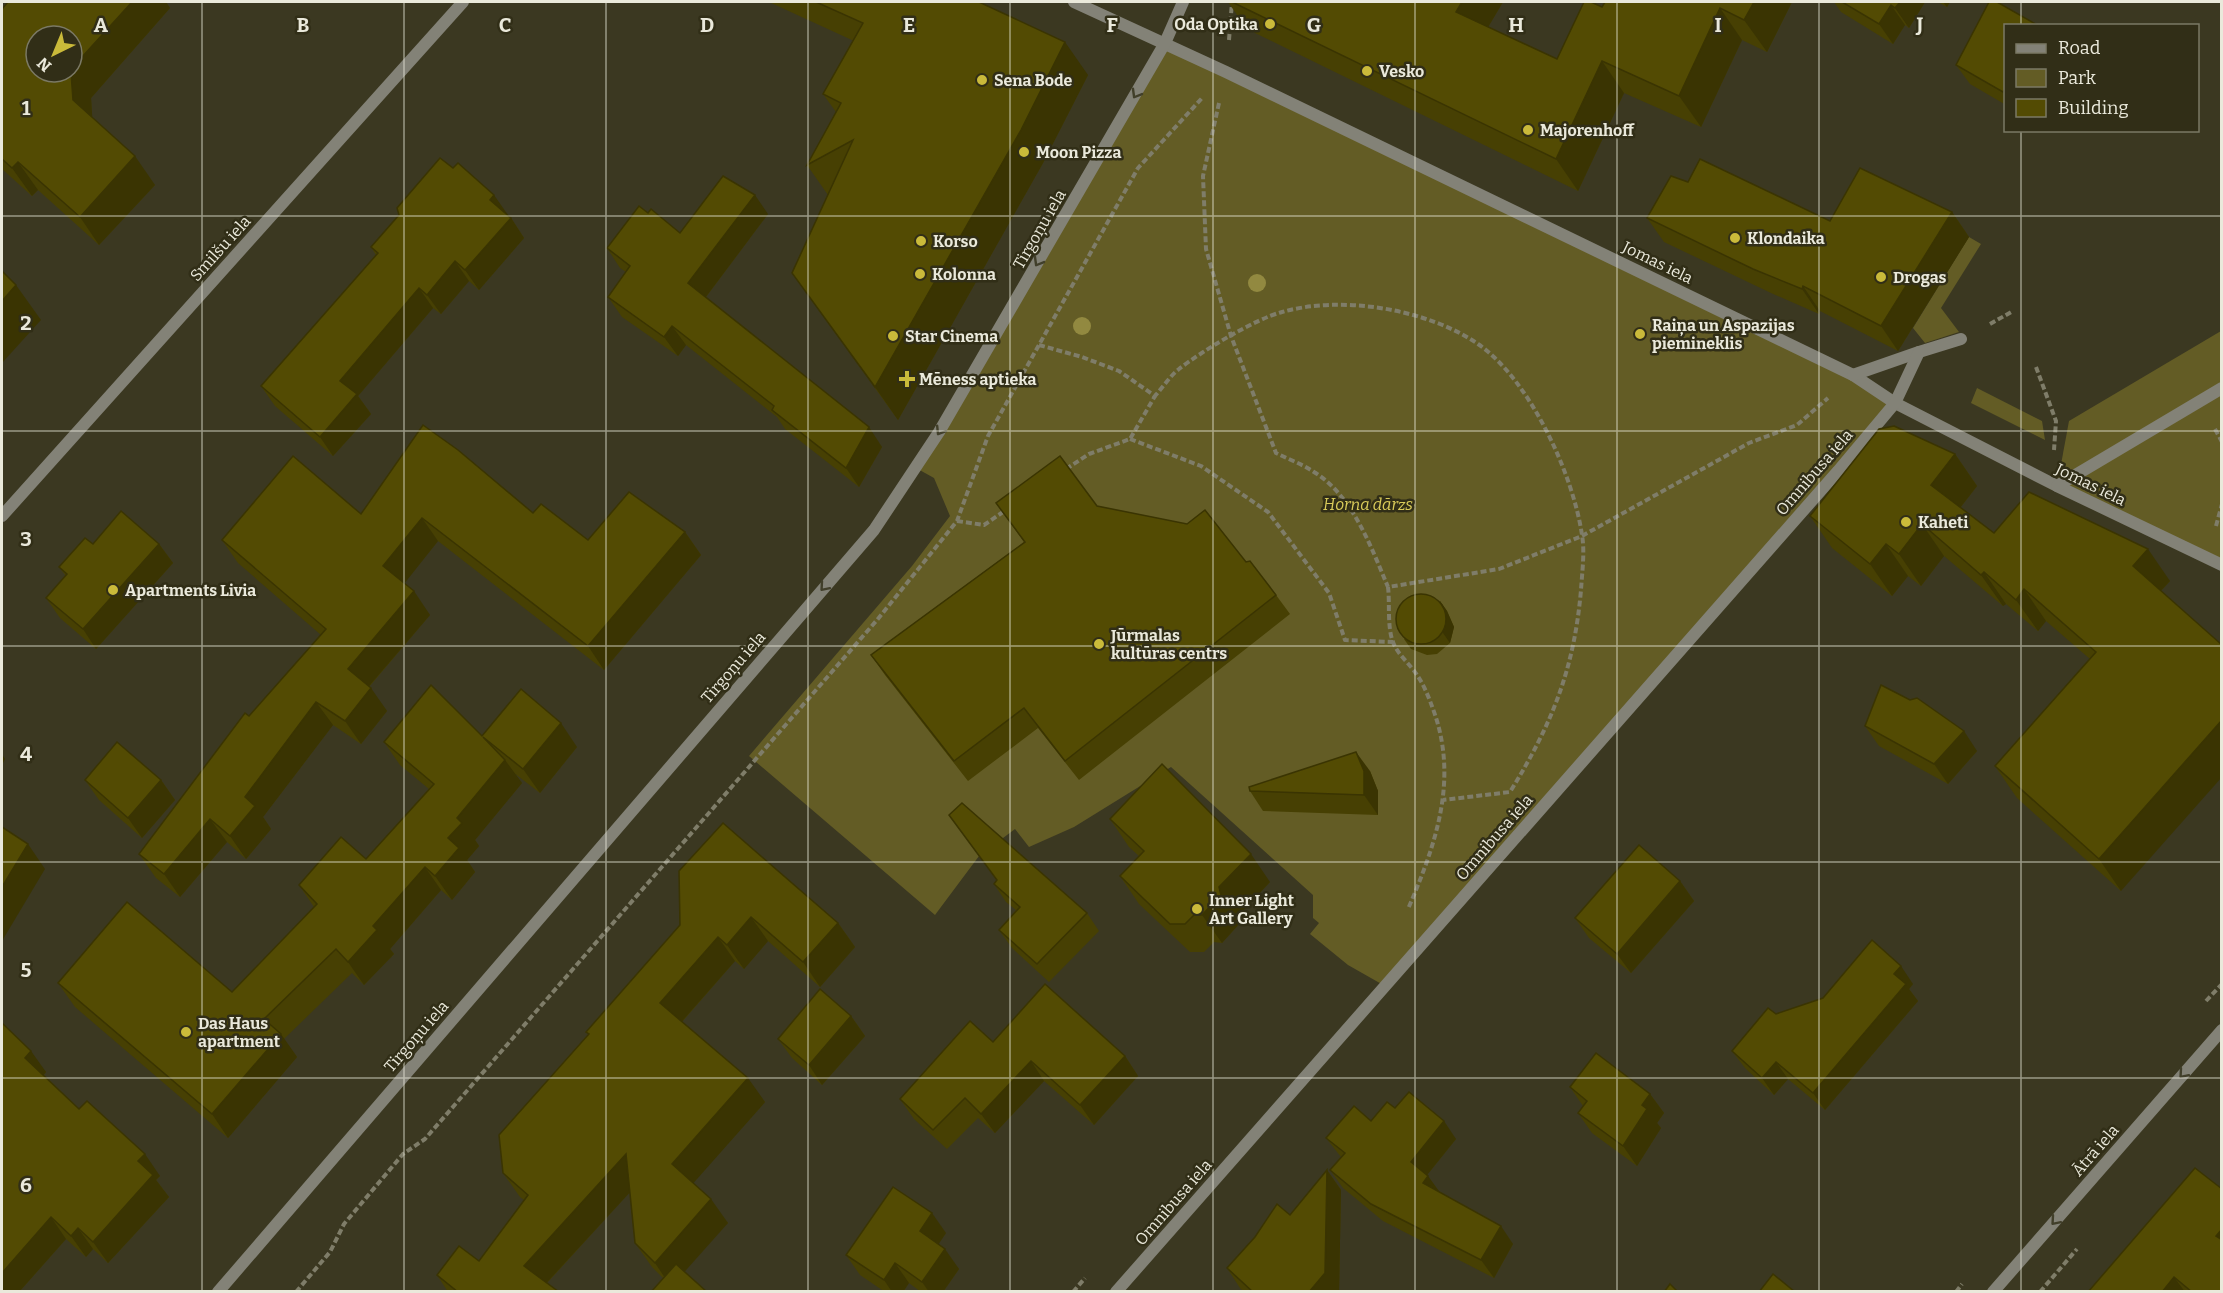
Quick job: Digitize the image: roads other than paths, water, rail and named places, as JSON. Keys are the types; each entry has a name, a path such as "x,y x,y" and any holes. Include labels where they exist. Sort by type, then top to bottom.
{"street":[{"name":"Smilšu iela","path":"2,516 463,2"},
{"name":"Jomas iela","path":"1074,2 1166,43 1853,375 1895,403 2054,485 2222,566"},
{"name":"Tirgoņu iela","path":"218,1292 874,530 939,432 1166,43 1183,2"},
{"path":"1853,375 1961,339"},
{"name":"Omnibusa iela","path":"1116,1292 1838,471 1895,403 1919,352"},
{"path":"2054,485 2222,388"},
{"name":"Ātrā iela","path":"1993,1292 2222,1030"}],"place":[{"name":"Oda Optika","path":"1270,24"},
{"name":"Vesko","path":"1367,71"},
{"name":"Sena Bode","path":"982,80"},
{"name":"Majorenhoff","path":"1528,130"},
{"name":"Moon Pizza","path":"1024,152"},
{"name":"Klondaika","path":"1735,238"},
{"name":"Korso","path":"921,241"},
{"name":"Kolonna","path":"920,274"},
{"name":"Drogas","path":"1881,277"},
{"name":"Raiņa un Aspazijas piemineklis","path":"1640,334"},
{"name":"Star Cinema","path":"893,336"},
{"name":"Mēness aptieka","path":"907,379"},
{"name":"Kaheti","path":"1906,522"},
{"name":"Apartments Livia","path":"113,590"},
{"name":"Jūrmalas kultūras centrs","path":"1099,644"},
{"name":"Inner Light Art Gallery","path":"1197,909"},
{"name":"Das Haus apartment","path":"186,1032"}],"park label":[{"name":"Horna dārzs","path":"1368,504"}]}
